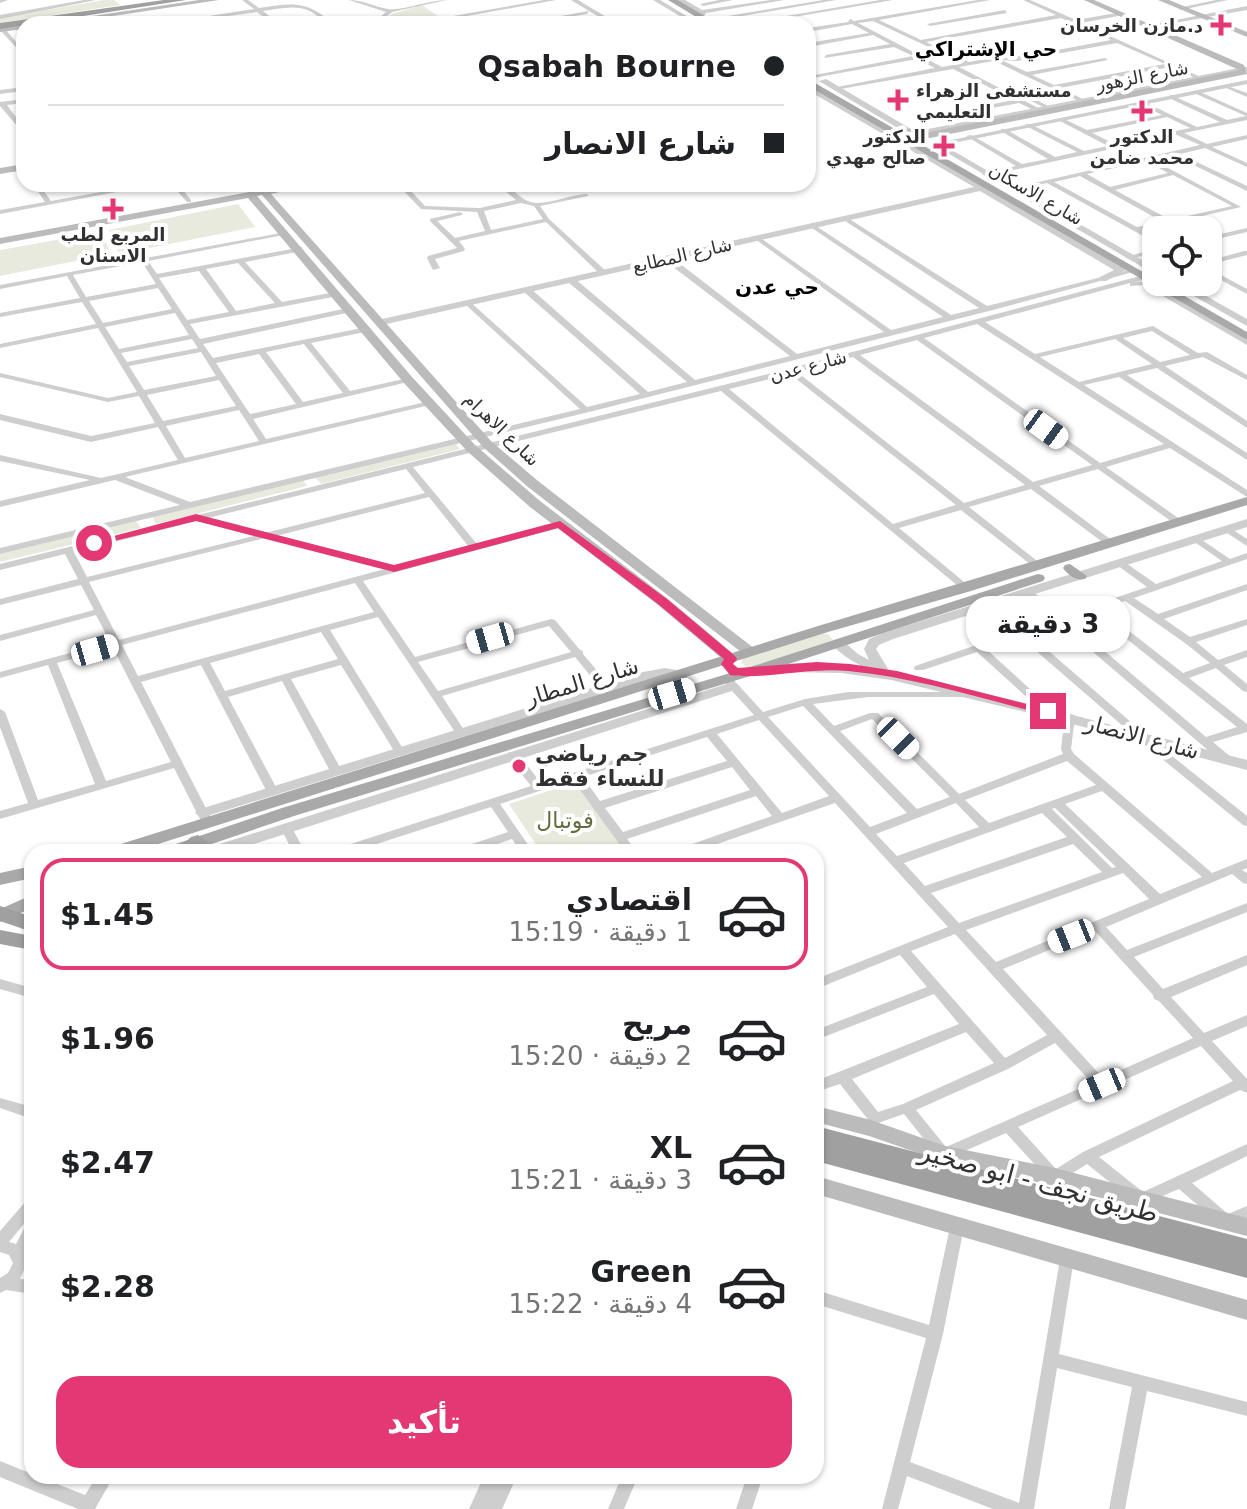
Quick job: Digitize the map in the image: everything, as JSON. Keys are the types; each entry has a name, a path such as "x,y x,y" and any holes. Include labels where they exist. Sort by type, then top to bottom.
{"highway":[{"path":"74,16 182,0"},
{"path":"75,16 199,0"},
{"path":"1,914 24,922"},
{"path":"0,937 24,942"},
{"name":"طريق نجف - ابو صخير","path":"824,1137 1062,1210"},
{"name":"طريق نجف - ابو صخير","path":"824,1154 1102,1220 1247,1249"},
{"name":"طريق نجف - ابو صخير","path":"1102,1220 1247,1267"}],"main road":[{"path":"72,16 167,0"},
{"path":"77,16 215,0"},
{"path":"664,0 686,6"},
{"path":"673,0 686,6"},
{"path":"673,0 701,16"},
{"path":"1088,0 1224,56"},
{"path":"1099,0 1224,56 1241,76"},
{"path":"1162,0 1247,35"},
{"path":"676,12 686,6"},
{"name":"شارع الزهور","path":"933,148 931,143 937,139 982,127 1151,94 1171,93 1241,76"},
{"name":"شارع الزهور","path":"1171,93 1241,76"},
{"name":"شارع الاسكان","path":"816,84 1012,196 1052,214 1142,267"},
{"name":"شارع الاسكان","path":"816,85 851,110 902,131 952,163 992,179 1060,231 1133,271 1142,272"},
{"name":"شارع الزهور","path":"1042,114 1107,108 1151,94"},
{"name":"شارع الزهور","path":"902,131 925,136 982,127"},
{"path":"0,239 240,192"},
{"path":"0,239 241,192"},
{"name":"شارع الاهرام","path":"252,192 348,310 466,443 560,525 631,569 750,652"},
{"name":"شارع الاهرام","path":"254,192 281,211 382,322 482,440 631,569 729,660"},
{"path":"267,213 281,211"},
{"path":"314,269 330,266"},
{"path":"1189,296 1245,331"},
{"name":"شارع الاسكان","path":"1189,296 1245,331"},
{"path":"387,353 403,350"},
{"name":"شارع المطار","path":"135,844 205,818 1247,501"},
{"name":"شارع المطار","path":"213,844 838,644 1075,572 1247,512"},
{"path":"823,629 836,635 838,644"},
{"path":"729,660 730,670 737,677"},
{"path":"0,879 24,874"},
{"path":"1,914 24,904"},
{"path":"824,1115 873,1123 944,1154 1055,1177 1237,1224"},
{"path":"824,1187 1247,1310"}],"street":[{"path":"0,17 93,0"},
{"path":"245,0 266,16"},
{"path":"352,0 390,11"},
{"path":"384,16 390,11 444,0"},
{"path":"457,16 553,0"},
{"path":"566,0 593,16"},
{"path":"574,0 601,16"},
{"path":"656,0 683,16"},
{"path":"686,6 730,0"},
{"path":"744,0 774,16"},
{"path":"701,12 781,0"},
{"path":"806,0 942,69"},
{"path":"740,16 833,0"},
{"path":"855,7 890,0"},
{"path":"793,16 903,0"},
{"path":"1026,0 1171,65 1247,116"},
{"path":"1181,8 1221,0"},
{"path":"816,29 984,1 1028,22"},
{"path":"424,3 442,16"},
{"path":"212,16 300,5 318,16"},
{"path":"686,6 705,16"},
{"path":"855,7 873,19 922,41 1042,114 1060,119 1115,146"},
{"path":"1158,24 1245,9"},
{"path":"802,16 829,11"},
{"path":"564,16 587,12"},
{"path":"930,24 1005,12"},
{"path":"907,14 954,36"},
{"path":"1076,22 1122,14"},
{"path":"922,41 1062,16"},
{"path":"1,27 16,41"},
{"path":"816,44 872,34"},
{"path":"925,77 998,60 1117,41"},
{"path":"826,57 894,45"},
{"path":"8,47 16,46"},
{"path":"1079,48 1132,72"},
{"path":"816,51 849,69"},
{"path":"816,80 849,69 918,57"},
{"path":"998,60 1083,101"},
{"path":"1027,74 1105,60"},
{"path":"1054,87 1171,65"},
{"path":"835,88 962,67 1042,114"},
{"path":"836,72 858,84"},
{"path":"816,83 835,88 882,122 923,132 1042,114 1083,101 1204,86 1241,76 1247,95"},
{"path":"1060,119 1142,103 1171,93 1226,122"},
{"path":"932,117 1019,101"},
{"path":"1142,103 1197,129"},
{"path":"2,104 16,122"},
{"path":"1042,114 1028,125 937,143 938,147 981,188 1060,231 1121,270 1103,279"},
{"path":"1087,132 1169,115"},
{"path":"992,179 1021,166 1247,116"},
{"path":"1028,125 1083,153"},
{"path":"1003,130 1054,159"},
{"path":"1178,133 1247,165"},
{"path":"969,136 1021,166"},
{"path":"1012,196 1048,181 1246,138"},
{"path":"1173,153 1247,189"},
{"path":"1147,159 1243,206"},
{"path":"1109,189 1174,173"},
{"path":"1082,174 1158,216"},
{"path":"1048,181 1142,234"},
{"name":"شارع المطابع","path":"382,322 981,188"},
{"path":"43,192 49,203"},
{"path":"0,212 111,192"},
{"path":"181,192 189,201"},
{"path":"408,192 423,208 480,210"},
{"path":"510,192 521,201 536,205 586,195"},
{"path":"1012,196 1052,214"},
{"path":"436,268 431,258 461,249 432,220 521,201"},
{"path":"536,205 547,220 603,272"},
{"path":"1197,216 1243,206"},
{"path":"480,210 489,233"},
{"path":"844,218 986,309"},
{"path":"454,240 547,220"},
{"path":"811,225 950,318"},
{"path":"1135,230 1142,228"},
{"path":"1222,236 1247,230"},
{"path":"12,282 69,274 282,231"},
{"path":"0,285 282,231"},
{"path":"757,238 890,333"},
{"path":"1107,246 1142,266"},
{"path":"0,315 84,299 201,268 299,249"},
{"path":"1129,257 1142,254"},
{"path":"1222,260 1246,255"},
{"path":"667,258 795,356"},
{"path":"143,259 264,442"},
{"path":"240,261 280,304"},
{"path":"201,268 234,313"},
{"name":"شارع عدن","path":"466,443 1133,271"},
{"path":"69,274 183,461"},
{"name":"شارع عدن","path":"466,443 718,389 1142,277"},
{"path":"1222,278 1247,292"},
{"path":"1103,279 1113,285 1145,283 1245,331"},
{"path":"571,280 698,382 718,389 966,588"},
{"path":"527,290 646,395"},
{"path":"185,323 335,294"},
{"path":"1194,296 1245,331"},
{"path":"469,303 586,410"},
{"path":"0,346 176,310"},
{"path":"124,365 199,342 348,310"},
{"path":"980,322 1247,494"},
{"path":"1032,357 1153,328 1195,355"},
{"path":"212,361 367,329"},
{"path":"918,337 1178,522"},
{"path":"1117,337 1247,425"},
{"path":"117,352 199,342"},
{"path":"306,342 348,394"},
{"path":"849,343 858,353 1111,544"},
{"path":"261,351 301,405"},
{"path":"1076,385 1209,354 1247,378"},
{"path":"791,371 1038,566"},
{"path":"1120,374 1247,457"},
{"path":"0,375 97,399 118,400 222,377"},
{"path":"249,417 408,380"},
{"path":"0,504 430,403"},
{"path":"0,417 91,439 242,407"},
{"path":"0,567 407,465 466,443"},
{"path":"0,551 304,477 466,443"},
{"path":"892,527 1170,445"},
{"path":"0,451 48,464 55,470"},
{"path":"0,458 103,480"},
{"path":"407,465 474,547"},
{"path":"116,477 189,505"},
{"path":"304,477 313,488"},
{"path":"1231,483 1247,479"},
{"path":"0,602 431,494"},
{"path":"138,518 146,530"},
{"path":"196,518 394,569"},
{"path":"881,669 870,652 874,642 1028,592 1075,572 1120,563 1247,523"},
{"path":"0,675 560,525"},
{"path":"1227,529 1247,543"},
{"path":"1196,539 1229,562"},
{"path":"68,550 205,818 272,791 400,752 429,749 461,733 653,673 683,675"},
{"path":"919,668 1247,556"},
{"path":"1120,563 1155,588"},
{"path":"357,579 461,733"},
{"path":"1157,618 1247,587"},
{"path":"1028,592 1227,760"},
{"path":"1128,598 1189,641 1247,689"},
{"path":"990,605 1143,738 1247,822"},
{"path":"1095,609 1246,728"},
{"path":"0,638 100,611"},
{"path":"135,680 380,613"},
{"path":"412,661 547,622 557,626 606,688"},
{"path":"1189,641 1247,622"},
{"path":"324,628 400,752"},
{"name":"شارع الانصار","path":"838,644 853,657 897,675 1048,711 1247,765"},
{"path":"979,648 1048,711"},
{"path":"435,695 579,653"},
{"path":"1183,677 1247,653"},
{"path":"51,661 102,786"},
{"path":"204,661 272,791"},
{"path":"222,695 344,661"},
{"name":"شارع الانصار","path":"247,844 368,794 513,755 737,677 817,665 897,675"},
{"path":"285,677 336,771"},
{"path":"737,677 762,715 836,798 1102,1085"},
{"path":"364,844 762,715 841,693 970,694"},
{"path":"805,702 916,815"},
{"path":"0,712 34,805"},
{"path":"833,730 874,715 987,828"},
{"path":"1070,717 1066,749 1069,756 1211,878"},
{"path":"1205,741 1246,728"},
{"path":"709,732 780,818"},
{"path":"513,755 538,787"},
{"path":"869,832 1069,756"},
{"path":"598,806 734,763"},
{"path":"0,815 177,764"},
{"path":"575,775 625,844"},
{"path":"896,861 1104,786"},
{"path":"620,837 758,791"},
{"path":"705,844 836,798"},
{"path":"493,802 522,844"},
{"path":"1057,803 1116,871"},
{"path":"1044,808 1074,839 1158,900"},
{"path":"286,827 295,844"},
{"path":"485,844 515,834"},
{"path":"923,891 1074,839"},
{"path":"994,968 1247,863"},
{"path":"1234,869 1247,880"},
{"path":"824,981 957,928 1116,871"},
{"path":"1124,956 1247,907"},
{"path":"1008,1125 1055,1177 1088,1156 1244,1085 1097,925"},
{"path":"902,949 1003,1065"},
{"path":"1159,996 1247,960"},
{"path":"0,984 24,991"},
{"path":"824,1032 937,988"},
{"path":"907,1108 944,1154 1247,1020"},
{"path":"824,1084 969,1025"},
{"path":"843,1077 873,1123 1003,1065 1056,1036"},
{"path":"0,1103 24,1110"},
{"path":"1088,1156 1141,1199 1247,1150"},
{"path":"1181,1182 1237,1224 1247,1212"},
{"path":"3,1285 13,1278 23,1263 8,1247 0,1244 24,1214"},
{"path":"890,1509 935,1334 957,1227"},
{"path":"1026,1509 1067,1259"},
{"path":"3,1285 24,1286"},
{"path":"824,1299 935,1334"},
{"path":"1050,1359 1247,1409"},
{"path":"1117,1509 1141,1382"},
{"path":"901,1466 1014,1509"},
{"path":"0,1469 24,1479"},
{"path":"34,1484 87,1507 101,1484"},
{"path":"477,1509 488,1484"},
{"path":"493,1509 505,1484"},
{"path":"616,1509 627,1484"},
{"path":"744,1509 752,1484"}],"green space":[{"path":"104,0 114,0 120,5 47,16 16,16 16,21 0,23 0,18"},
{"path":"422,5 438,16 389,16"},
{"path":"238,204 255,227 119,254 109,230"},
{"path":"101,232 111,254 0,276 0,250"},
{"path":"455,443 460,449 321,484 315,477"},
{"path":"303,480 307,486 156,524 152,516"},
{"path":"136,521 141,528 0,562 0,554"},
{"path":"828,634 833,640 749,668 741,663 743,658"},
{"name":"فوتبال","path":"576,782 623,844 536,844 509,804"}],"place":[{"name":"د.مازن الخرسان","path":"1221,25"},
{"name":"مستشفى الزهراء التعليمي","path":"898,100"},
{"name":"الدكتور محمد ضامن","path":"1142,111"},
{"name":"الدكتور صالح مهدي","path":"944,146"},
{"name":"المربع لطب الاسنان","path":"113,209"},
{"name":"جم رياضي للنساء فقط","path":"519,766"}],"district":[{"name":"حي الإشتراكي","path":"986,49"},
{"name":"حي عدن","path":"777,287"}],"route":[{"path":"94,543 196,518 394,569 560,525 663,602 731,659 727,660 728,667 739,674 817,665 850,667 1048,711"}]}
